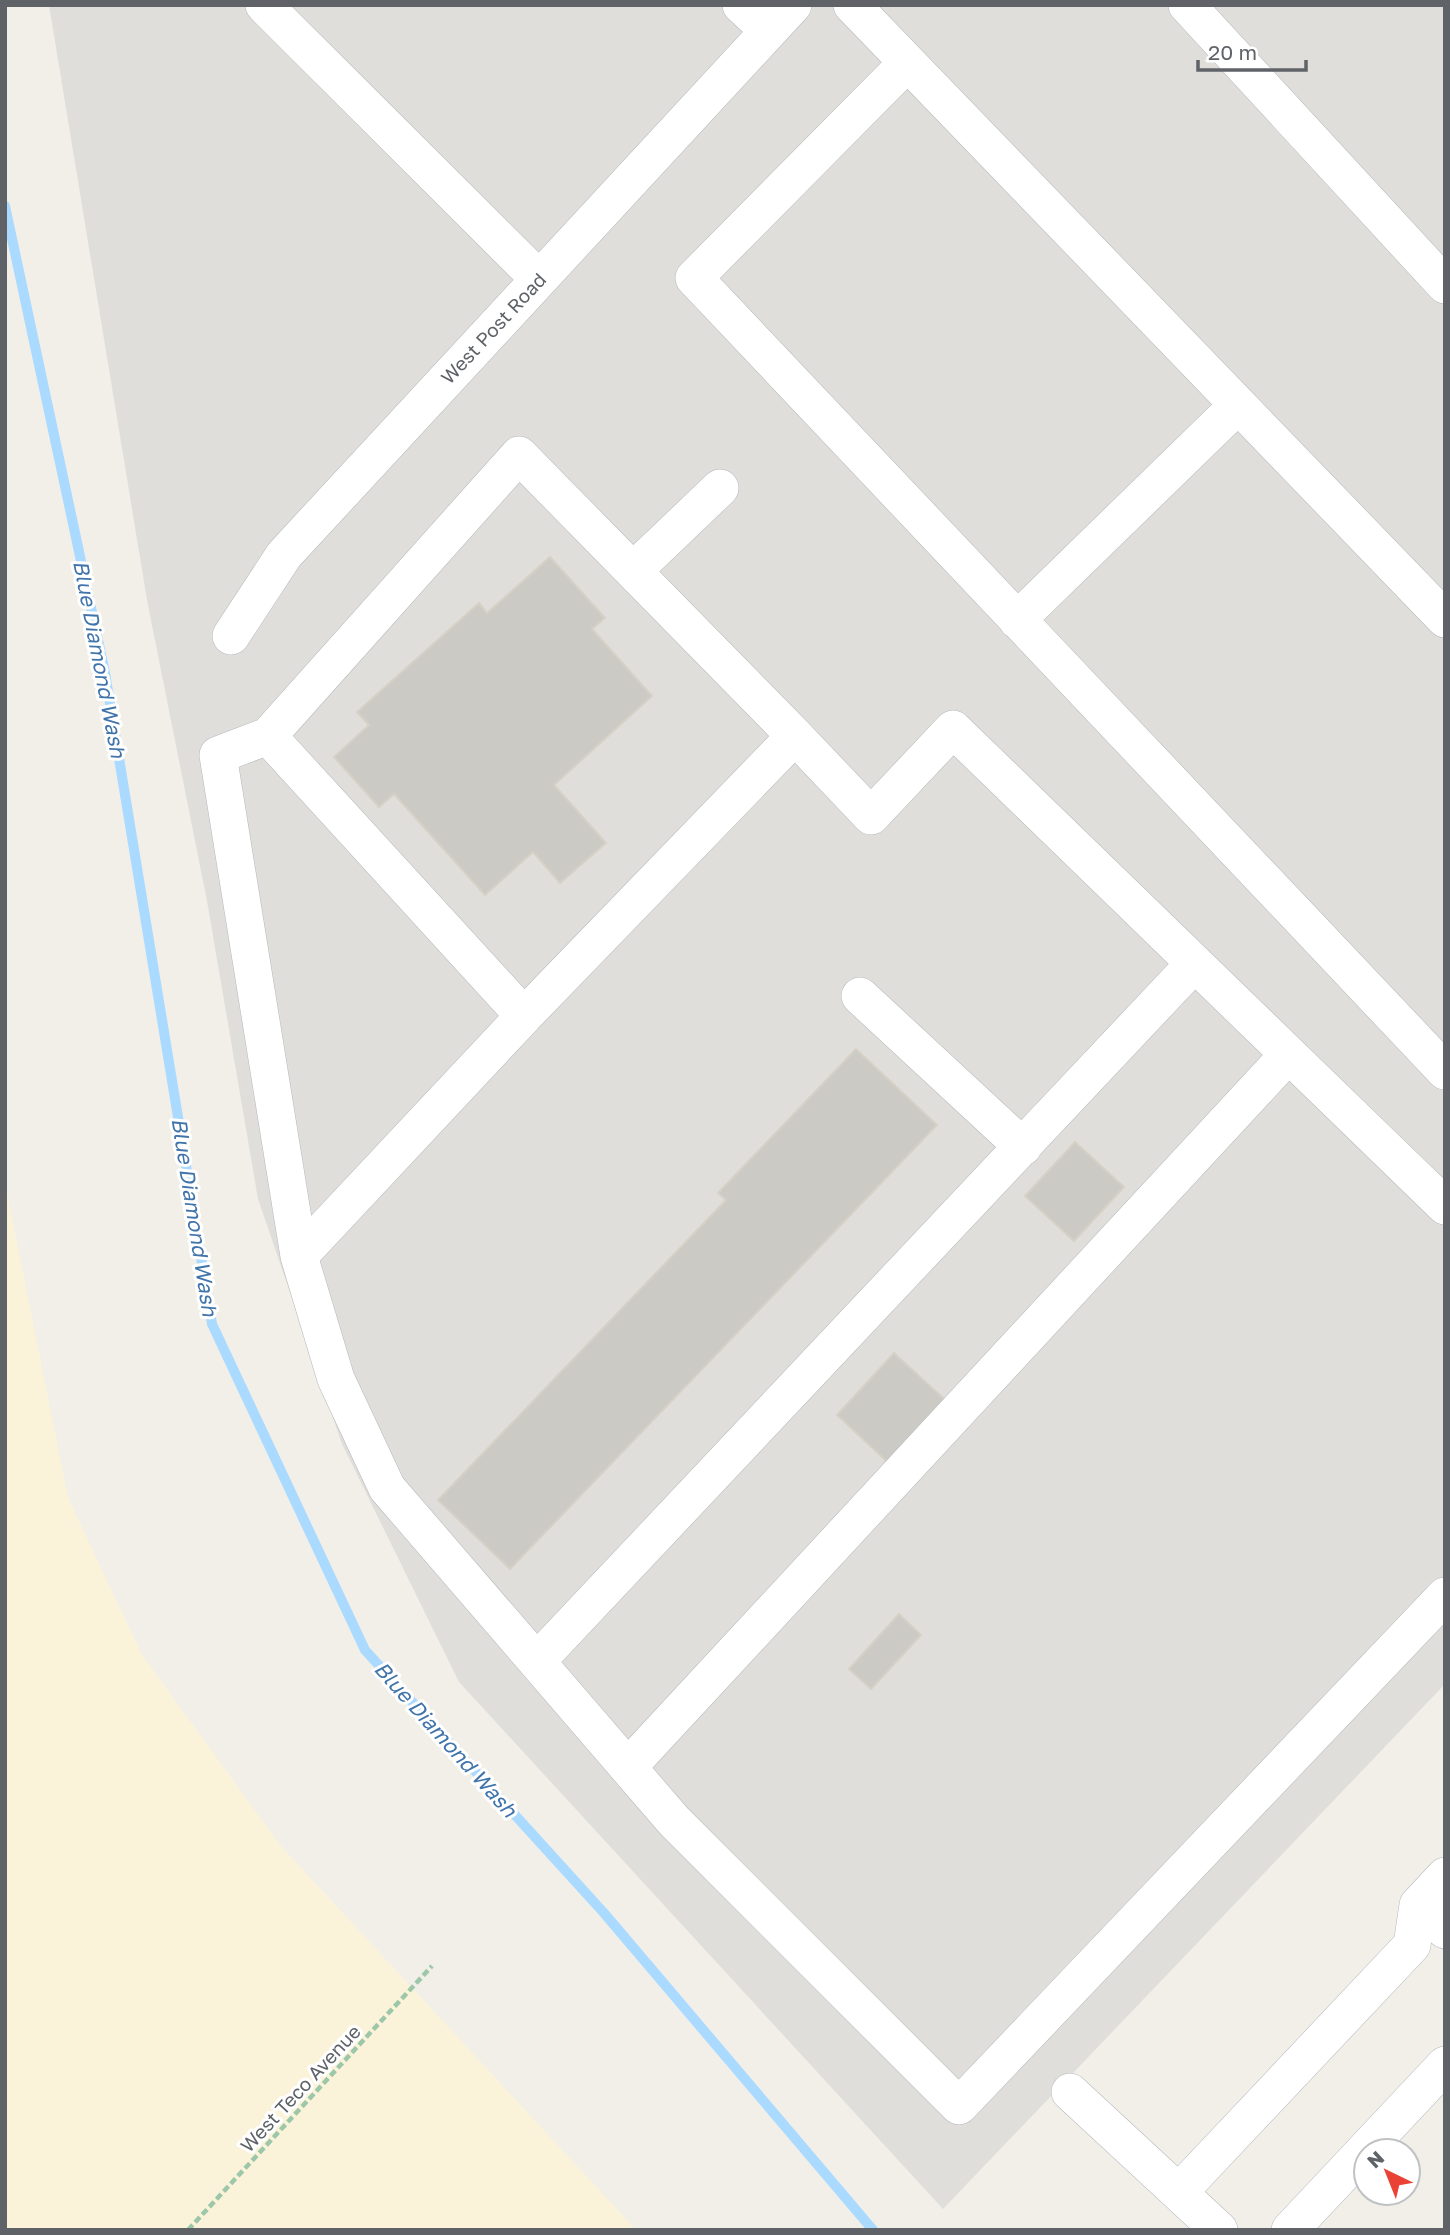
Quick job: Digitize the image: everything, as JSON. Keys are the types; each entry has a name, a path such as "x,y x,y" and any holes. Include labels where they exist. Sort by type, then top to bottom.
{"street":[{"path":"264,5 539,279"},
{"name":"West Post Road","path":"231,636 284,555 781,18 741,5"},
{"path":"852,5 1445,620"},
{"path":"1187,5 1445,285"},
{"path":"907,62 694,278 1445,1071"},
{"path":"1017,620 1238,405"},
{"path":"1445,1206 953,729 871,816 519,455 268,736 218,755 299,1255 336,1378 387,1488 674,1821 960,2106 1445,1596"},
{"path":"633,571 720,488"},
{"path":"268,736 524,1016"},
{"path":"299,1255 524,1016 795,736"},
{"path":"537,1661 1194,964"},
{"path":"860,996 1023,1147"},
{"path":"628,1767 1288,1055"},
{"path":"1179,2192 1412,1945 1418,1905 1445,1876"},
{"path":"1418,1905 1445,1930"},
{"path":"1290,2230 1445,2065"},
{"path":"1070,2092 1219,2230"}],"path":[{"name":"West Teco Avenue","path":"187,2230 432,1966"}],"shaded area":[{"path":"49,5 1445,5 1445,1684 943,2209 459,1682 342,1444 258,1199 207,901 147,600"}],"sand":[{"path":"5,1183 68,1498 142,1655 280,1845 636,2230 5,2230"}],"building":[{"path":"550,557 605,618 592,629 652,696 554,785 606,843 560,883 533,852 485,895 394,794 379,807 334,757 369,725 357,712 479,603 487,613"},
{"path":"856,1049 937,1125 510,1569 438,1500 726,1200 718,1193"},
{"path":"1075,1142 1124,1187 1074,1241 1025,1196"},
{"path":"894,1353 953,1407 896,1470 837,1415"},
{"path":"899,1614 921,1635 871,1689 849,1669"}],"waterway":[{"name":"Blue Diamond Wash","path":"5,206 105,673 212,1324 365,1650 604,1913 873,2230"}]}
